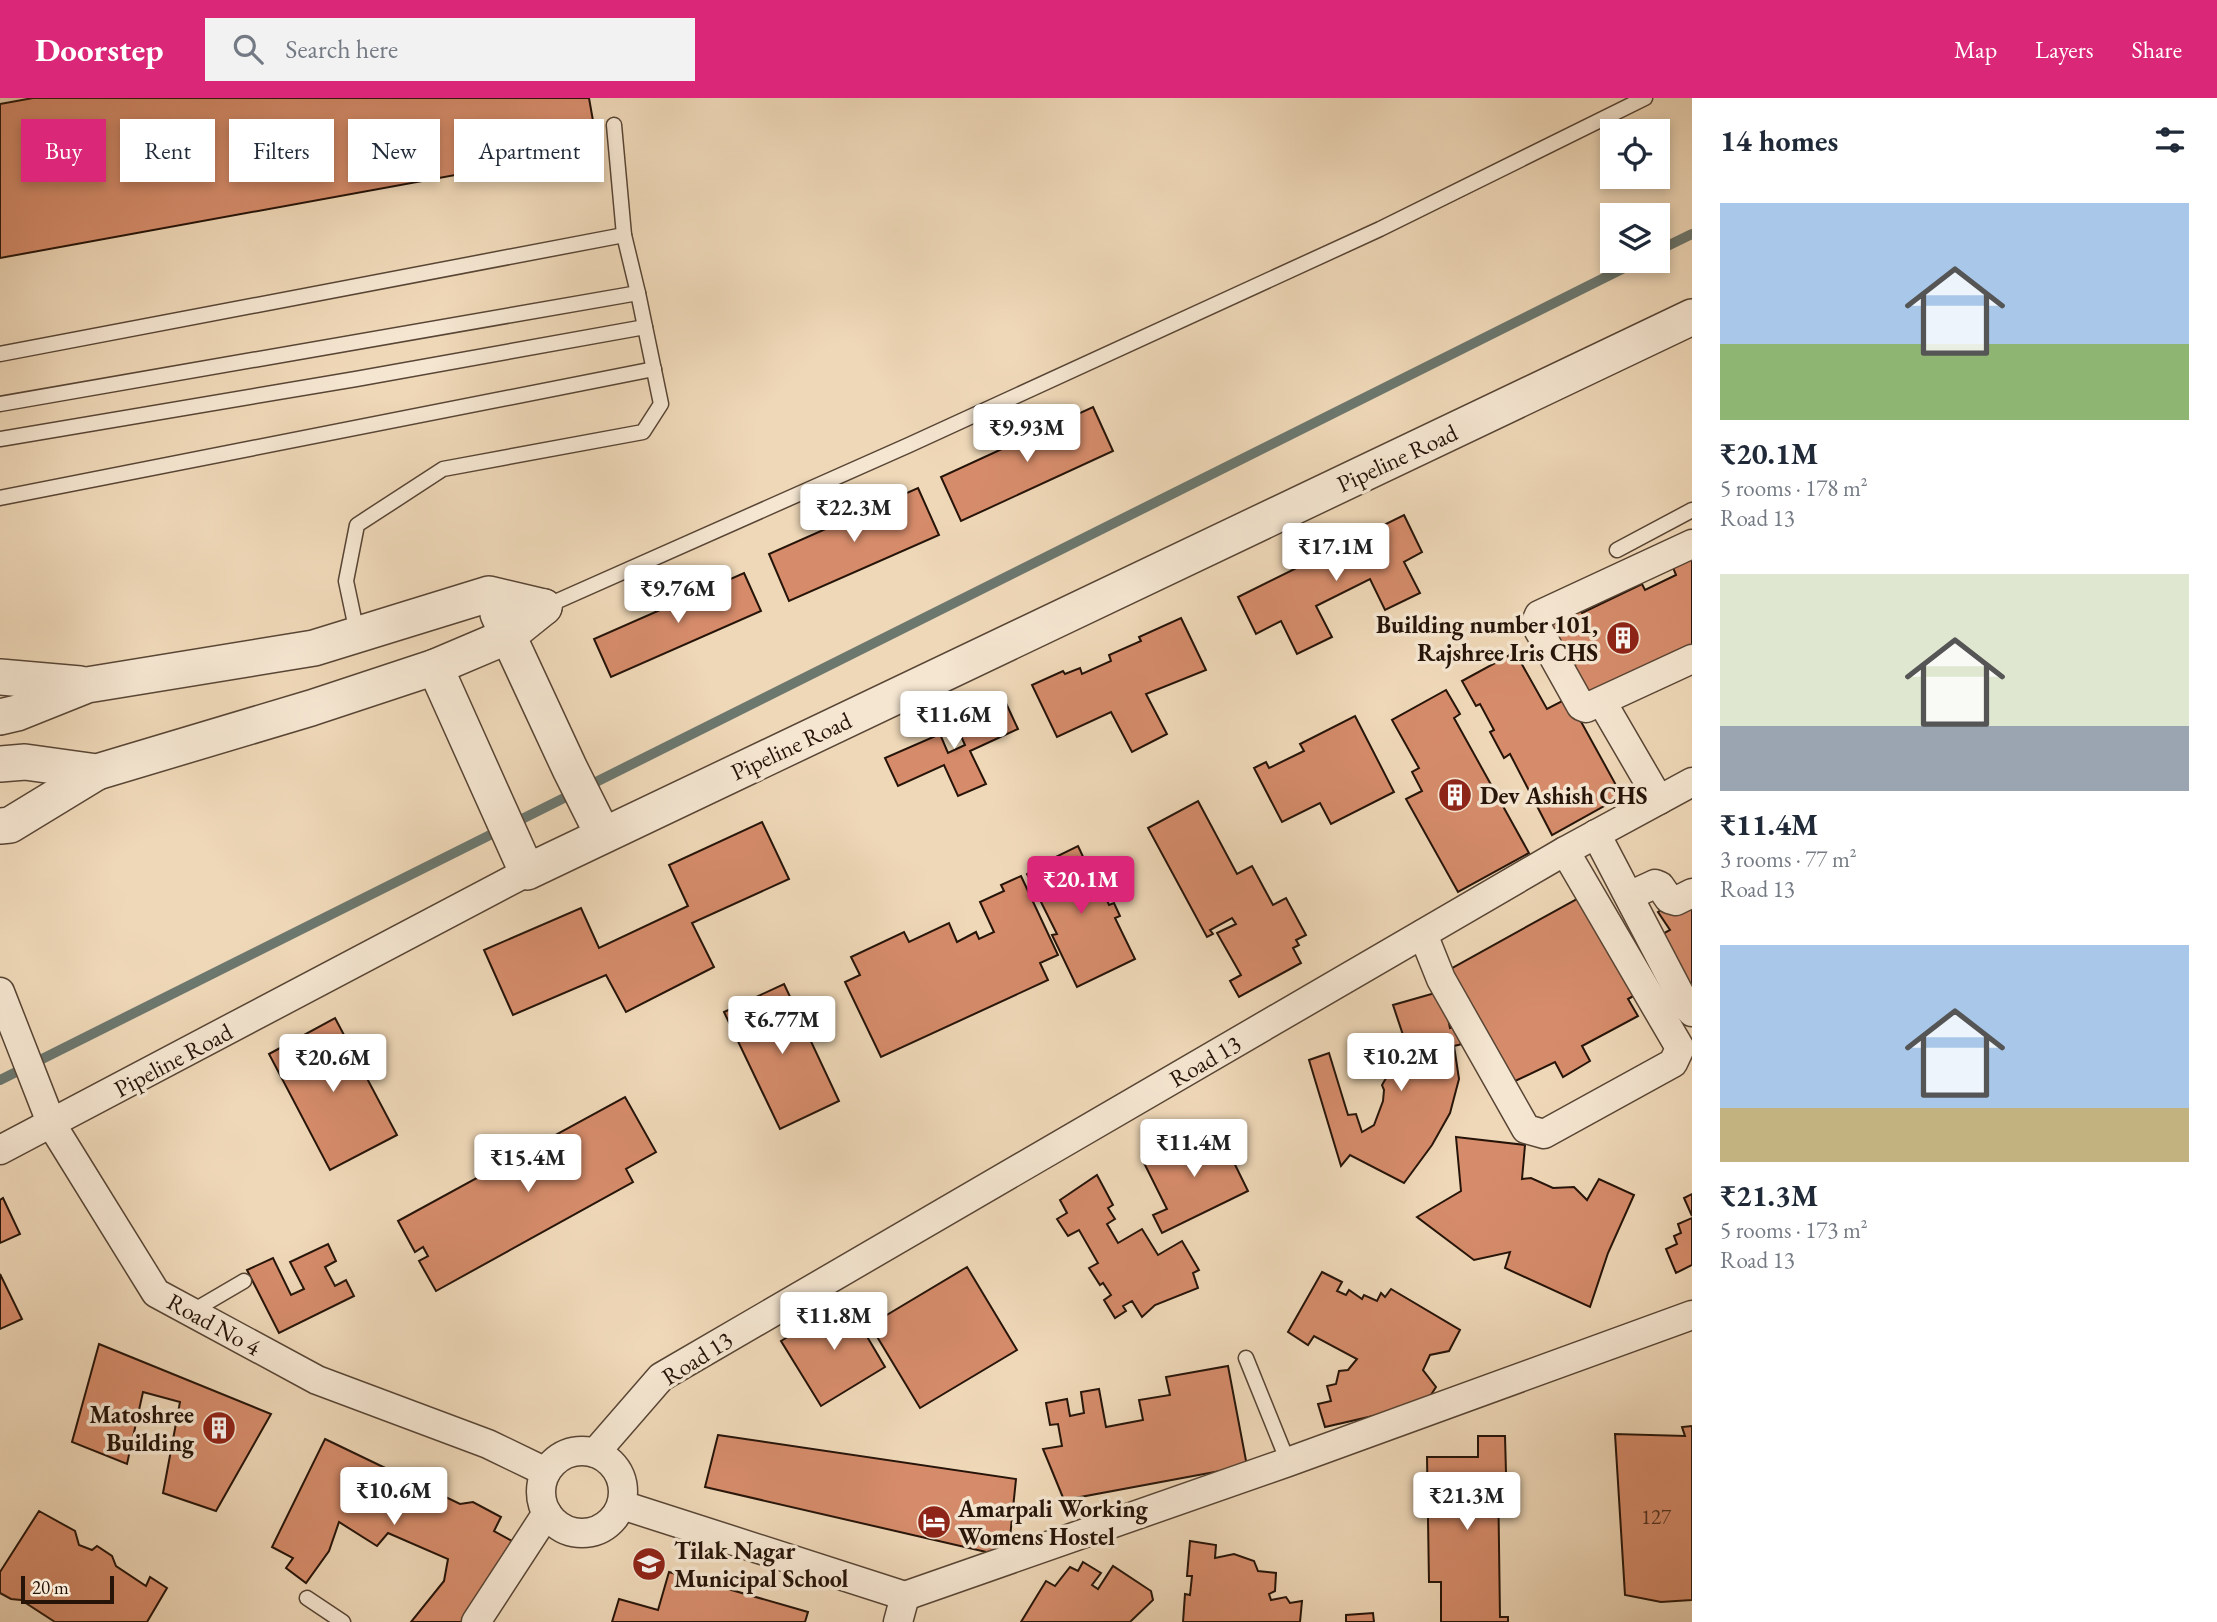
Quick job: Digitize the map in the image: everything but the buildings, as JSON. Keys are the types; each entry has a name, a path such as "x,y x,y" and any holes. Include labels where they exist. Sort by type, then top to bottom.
{"street":[{"name":"Pipeline Road","path":"0,1150 48,1115 527,872 1692,317"},
{"path":"1692,544 1539,615 1536,622 1581,706 1586,708 1692,659"},
{"path":"489,594 603,835"},
{"path":"0,717 17,713 87,685 314,648 489,594 544,607"},
{"path":"0,826 10,825 97,772 312,708 435,667 508,636 544,607"},
{"path":"435,667 527,872"},
{"path":"0,677 87,685"},
{"path":"1601,702 1659,800"},
{"path":"0,764 25,762 97,772"},
{"name":"Road 13","path":"595,1453 661,1377 1566,851 1692,782"},
{"path":"1596,834 1686,1006 1692,1012"},
{"path":"1423,934 1441,979 1526,1129 1544,1134 1673,1063 1680,1048 1566,851"},
{"path":"1629,896 1656,884 1669,900 1676,901 1692,893"},
{"name":"Road No 4","path":"0,992 48,1115 156,1293 317,1380 488,1444 546,1472"},
{"path":"622,1505 901,1609 1288,1462 1692,1315"},
{"path":"581,1451 595,1453 616,1468 621,1480 622,1505 616,1516 595,1531 583,1533 568,1530 556,1523 547,1513 542,1499 546,1472 555,1461 567,1454 581,1451"},
{"path":"476,1622 547,1513"}],"lane":[{"path":"544,607 909,445 1380,229 1645,98"},
{"path":"358,635 346,581 357,525 443,468 643,432 661,404 624,235 614,125"},
{"path":"0,354 624,235"},
{"path":"0,404 638,293"},
{"path":"0,439 645,327"},
{"path":"0,498 654,369"},
{"path":"1617,550 1692,510"},
{"path":"191,1312 244,1281"},
{"path":"1246,1358 1288,1462"},
{"path":"307,1598 343,1622"}],"waterway":[{"path":"1670,245 1692,234"},
{"path":"0,1080 1614,273"}],"place":[{"name":"Building number 101, Rajshree Iris CHS","path":"1623,638"},
{"name":"Dev Ashish CHS","path":"1455,795"},
{"name":"Matoshree Building","path":"219,1428"},
{"name":"Amarpali Working Womens Hostel","path":"934,1522"},
{"name":"Tilak Nagar Municipal School","path":"649,1564"}]}
